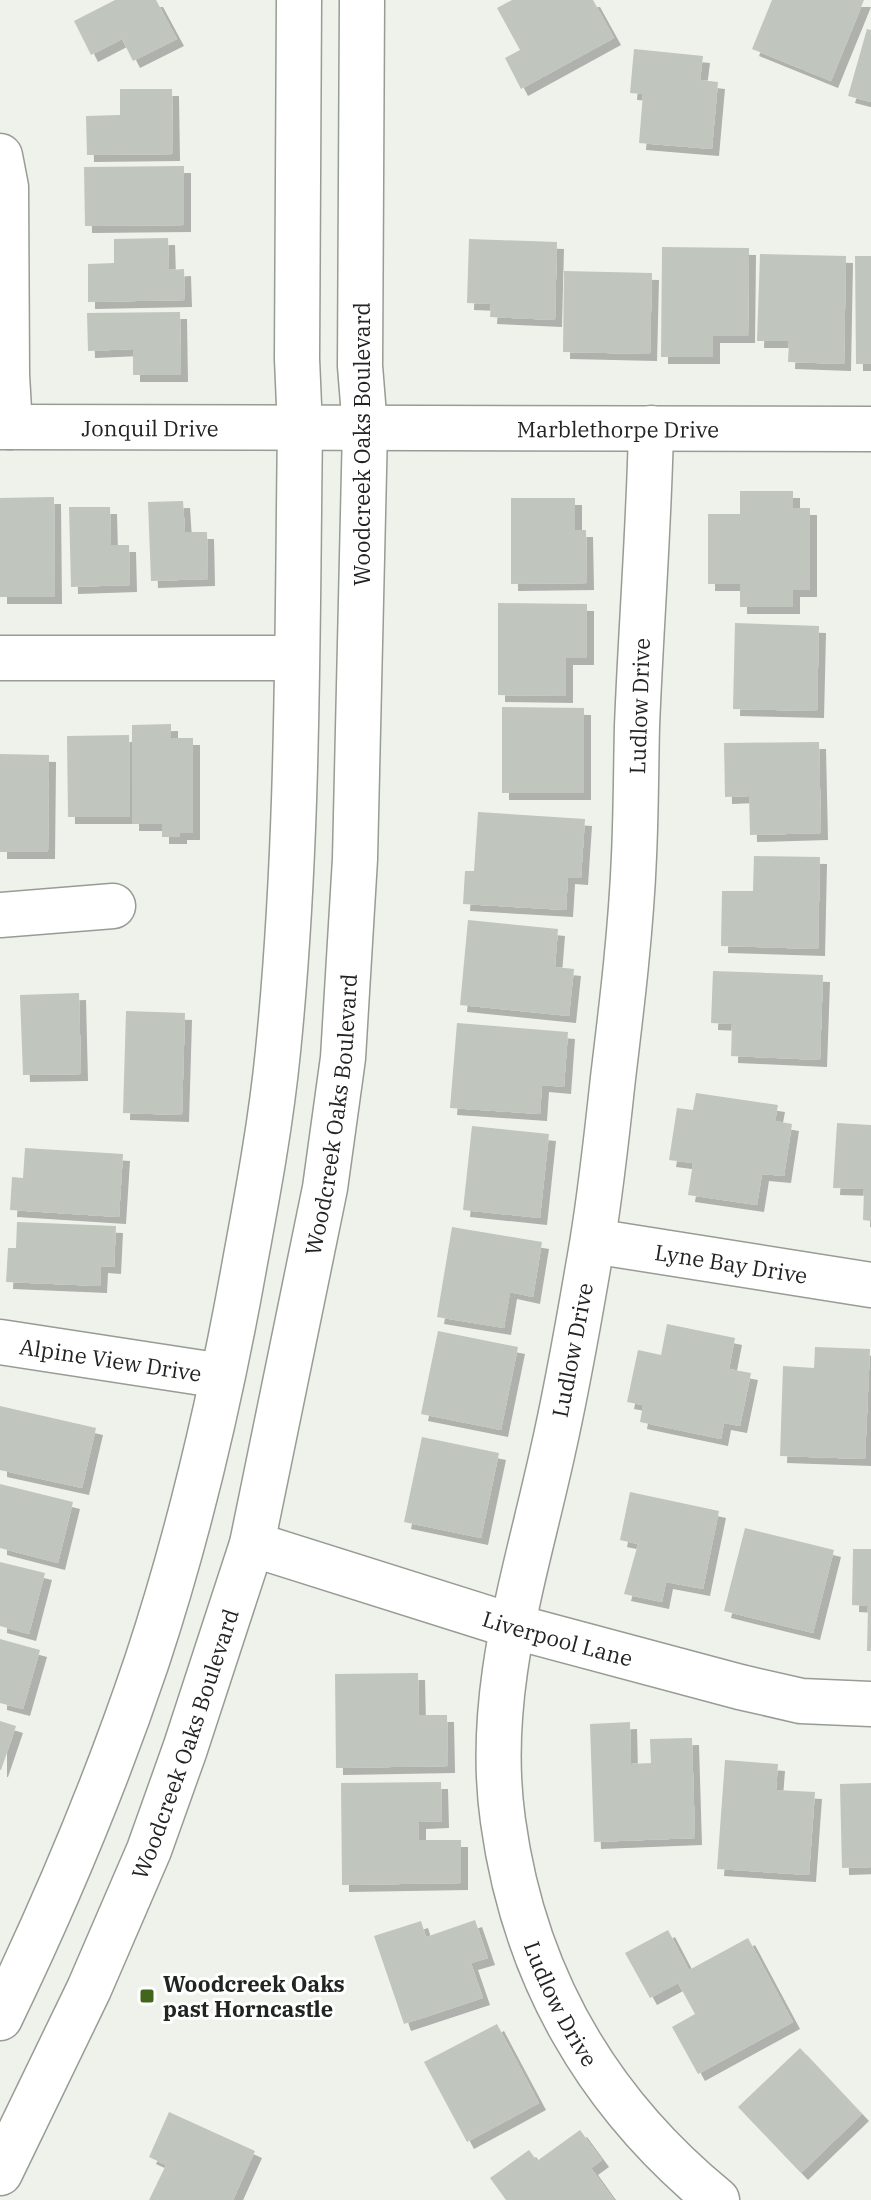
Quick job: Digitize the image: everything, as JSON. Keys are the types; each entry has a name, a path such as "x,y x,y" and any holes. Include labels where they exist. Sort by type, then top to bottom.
{"main road":[{"path":"0,2018 77,1847 147,1660 201,1473 261,1177 278,1053 294,837 300,428 297,359 299,0"},
{"name":"Woodcreek Oaks Boulevard","path":"0,2173 89,1989 149,1850 185,1749 252,1544 325,1188 343,1058 355,859 365,428 360,366 362,0"},
{"path":"0,156 6,187 5,427"},
{"name":"Jonquil Drive","path":"5,427 365,428"},
{"name":"Marblethorpe Drive","path":"365,428 871,429"},
{"name":"Ludlow Drive","path":"651,428 634,858 624,992 593,1241 552,1455 512,1626 497,1735 499,1783 510,1861 530,1937 561,2014 603,2082 656,2146 717,2200"},
{"path":"0,658 296,658"},
{"path":"0,915 113,906"},
{"name":"Lyne Bay Drive","path":"593,1241 871,1285"},
{"name":"Alpine View Drive","path":"0,1342 222,1376"},
{"name":"Liverpool Lane","path":"252,1544 512,1626 740,1687 801,1701 871,1704"}],"building":[{"path":"115,0 156,0 177,39 133,61 122,39 91,55 74,21"},
{"path":"512,0 593,0 614,38 521,89 505,58 520,50 497,8"},
{"path":"772,0 864,0 831,81 752,49"},
{"path":"867,29 871,30 871,102 848,96"},
{"path":"634,49 703,56 700,80 718,82 712,149 639,143 643,94 630,93"},
{"path":"120,89 172,89 173,154 87,155 86,116 120,115"},
{"path":"184,166 184,225 85,226 84,167"},
{"path":"168,238 169,270 184,269 185,300 88,302 88,264 114,263 114,239"},
{"path":"469,239 557,242 555,320 490,317 491,304 467,303"},
{"path":"662,247 749,248 748,336 713,336 713,357 661,357"},
{"path":"760,254 846,256 844,364 788,362 789,341 757,341"},
{"path":"855,256 871,256 871,364 856,364"},
{"path":"564,271 652,273 650,354 563,352"},
{"path":"180,312 181,375 133,375 133,349 88,351 87,313"},
{"path":"740,491 793,491 793,508 810,508 810,590 793,590 793,607 740,607 740,584 708,584 708,514 740,514"},
{"path":"54,497 55,597 0,597 0,498"},
{"path":"511,498 575,498 575,530 586,530 587,583 511,584"},
{"path":"183,501 185,532 207,532 208,579 151,581 148,502"},
{"path":"69,507 110,507 111,545 129,545 130,585 71,587"},
{"path":"498,603 587,604 587,658 566,658 566,696 498,695"},
{"path":"735,623 819,626 817,711 733,709"},
{"path":"502,707 584,708 584,793 502,793"},
{"path":"171,724 171,738 193,738 193,833 162,837 162,824 132,824 132,725"},
{"path":"129,735 130,817 68,817 67,736"},
{"path":"819,742 821,833 750,835 749,796 725,797 724,743"},
{"path":"0,754 49,755 48,852 0,852"},
{"path":"478,812 585,819 581,878 568,877 566,910 463,904 465,871 474,871"},
{"path":"754,856 820,857 818,949 721,946 722,891 753,891"},
{"path":"468,920 558,929 555,967 574,969 569,1016 460,1005"},
{"path":"713,971 823,975 820,1060 731,1056 732,1024 711,1023"},
{"path":"79,993 81,1074 23,1075 20,995"},
{"path":"126,1011 185,1013 182,1115 123,1113"},
{"path":"457,1023 568,1032 564,1087 542,1085 540,1114 450,1108"},
{"path":"696,1093 778,1105 775,1121 792,1124 784,1176 762,1174 757,1205 688,1195 693,1163 669,1160 677,1108 693,1110"},
{"path":"837,1123 871,1125 871,1221 863,1220 864,1189 833,1188"},
{"path":"472,1126 549,1134 540,1218 463,1210"},
{"path":"25,1148 123,1154 119,1217 10,1210 12,1177 23,1178"},
{"path":"17,1222 116,1226 114,1267 101,1266 100,1286 6,1282 8,1248 16,1248"},
{"path":"452,1227 542,1242 533,1297 510,1292 504,1328 437,1317"},
{"path":"667,1324 735,1338 729,1369 751,1373 740,1426 724,1423 721,1439 640,1422 643,1405 627,1402 638,1350 661,1355"},
{"path":"438,1331 518,1347 501,1430 421,1414"},
{"path":"815,1347 870,1349 865,1459 780,1456 783,1366 814,1368"},
{"path":"0,1406 96,1428 82,1488 0,1470"},
{"path":"422,1437 499,1453 481,1538 404,1522"},
{"path":"0,1484 73,1502 58,1563 0,1548"},
{"path":"630,1492 719,1511 703,1589 666,1582 662,1602 624,1594 638,1544 620,1540"},
{"path":"745,1528 834,1550 813,1633 724,1611"},
{"path":"853,1549 871,1549 871,1651 867,1651 868,1606 852,1605"},
{"path":"0,1562 45,1573 29,1634 0,1626"},
{"path":"0,1639 40,1650 23,1709 0,1703"},
{"path":"418,1673 419,1715 447,1715 448,1766 336,1768 335,1674"},
{"path":"0,1721 16,1726 1,1770 0,1770"},
{"path":"630,1722 631,1764 651,1763 650,1739 692,1738 695,1838 594,1842 590,1724"},
{"path":"725,1760 778,1764 776,1790 815,1792 809,1875 717,1869"},
{"path":"441,1782 442,1821 419,1822 419,1840 461,1840 461,1883 342,1885 341,1783"},
{"path":"871,1783 871,1867 842,1868 840,1784"},
{"path":"475,1920 488,1958 471,1963 483,1998 404,2024 374,1936 421,1921 426,1937"},
{"path":"668,1930 689,1970 748,1938 793,2022 698,2074 672,2027 695,2014 678,1983 650,1998 625,1953"},
{"path":"497,2024 539,2103 467,2142 424,2062"},
{"path":"800,2048 862,2114 801,2173 738,2107"},
{"path":"169,2112 255,2151 233,2200 149,2200 166,2165 149,2157"},
{"path":"580,2130 602,2160 591,2168 614,2200 506,2200 490,2178 529,2150 537,2161"}],"place":[{"name":"Woodcreek Oaks past Horncastle","path":"147,1996"}]}
